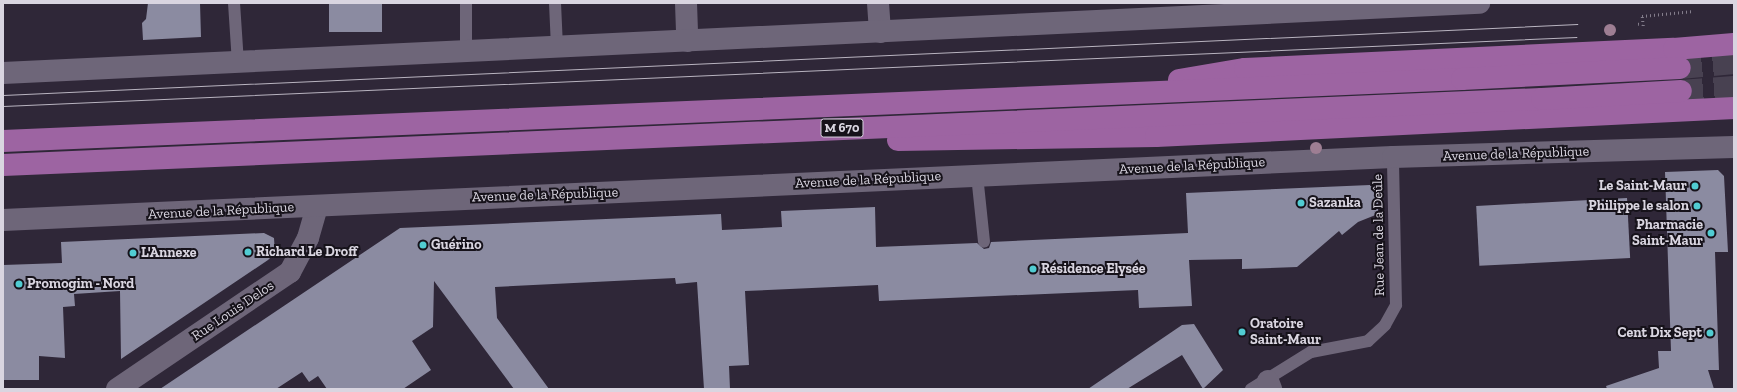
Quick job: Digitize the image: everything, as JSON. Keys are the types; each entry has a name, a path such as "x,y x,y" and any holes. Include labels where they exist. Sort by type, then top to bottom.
{"main road":[{"path":"1123,93 1180,80 1245,69 1674,49 1734,44"},
{"name":"M 670","path":"3,141 1680,68"},
{"name":"M 670","path":"3,165 455,147 693,134 1387,106 1681,91"},
{"path":"693,134 939,141 1156,136 1734,108"}],"street":[{"path":"686,3 687,41"},
{"path":"878,3 880,32"},
{"path":"3,73 880,32 1283,7 1479,3"},
{"name":"Avenue de la République","path":"3,220 1393,157 1734,147"},
{"name":"Rue Louis Delos","path":"117,389 290,272 308,238 317,206"}],"lane":[{"path":"234,3 238,63"},
{"path":"466,3 466,52"},
{"path":"554,3 556,47"},
{"name":"Rue Jean de la Deûle","path":"1263,386 1283,368 1312,352 1368,340 1385,325 1396,305 1393,157"},
{"path":"977,175 984,242"}],"path":[{"path":"1638,24 1642,23"}],"building":[{"path":"148,3 200,3 201,37 143,40 142,23 146,19"},
{"path":"329,3 382,3 382,32 329,32"},
{"path":"1718,170 1724,176 1728,252 1715,252 1719,370 1708,370 1714,389 1607,389 1606,386 1659,368 1658,351 1671,351 1665,172"},
{"path":"1370,185 1378,197 1378,214 1358,222 1342,235 1339,231 1297,267 1242,269 1242,259 1189,260 1192,306 1139,308 1138,290 879,301 878,285 745,291 749,365 729,366 730,389 704,389 697,282 676,284 675,278 495,287 497,318 549,389 514,389 434,281 433,327 412,341 431,370 403,389 327,389 318,376 309,382 302,372 276,389 160,389 400,228 721,214 722,230 782,227 781,211 875,207 876,247 977,243 984,249 989,248 991,242 1188,233 1186,193"},
{"path":"1627,198 1630,258 1479,266 1476,206"},
{"path":"264,233 274,238 275,253 268,260 121,359 120,291 74,294 75,306 63,307 65,358 39,356 39,380 3,380 3,265 62,263 61,242"},
{"path":"1194,324 1223,370 1203,389 1182,355 1127,389 1088,389 1182,325"}],"tunnel":[{"path":"1680,68 1734,63"},
{"path":"1681,91 1734,87"}],"tram line":[{"path":"3,95 1577,24"},
{"path":"3,106 1576,37"}],"place":[{"name":"Le Saint-Maur","path":"1695,186"},
{"name":"Sazanka","path":"1301,203"},
{"name":"Philippe le salon","path":"1697,206"},
{"name":"Pharmacie Saint-Maur","path":"1711,233"},
{"name":"Guérino","path":"423,245"},
{"name":"Richard Le Droff","path":"248,252"},
{"name":"L'Annexe","path":"133,253"},
{"name":"Résidence Elysée","path":"1033,269"},
{"name":"Promogim - Nord","path":"19,284"},
{"name":"Oratoire Saint-Maur","path":"1242,332"},
{"name":"Cent Dix Sept","path":"1710,333"}]}
